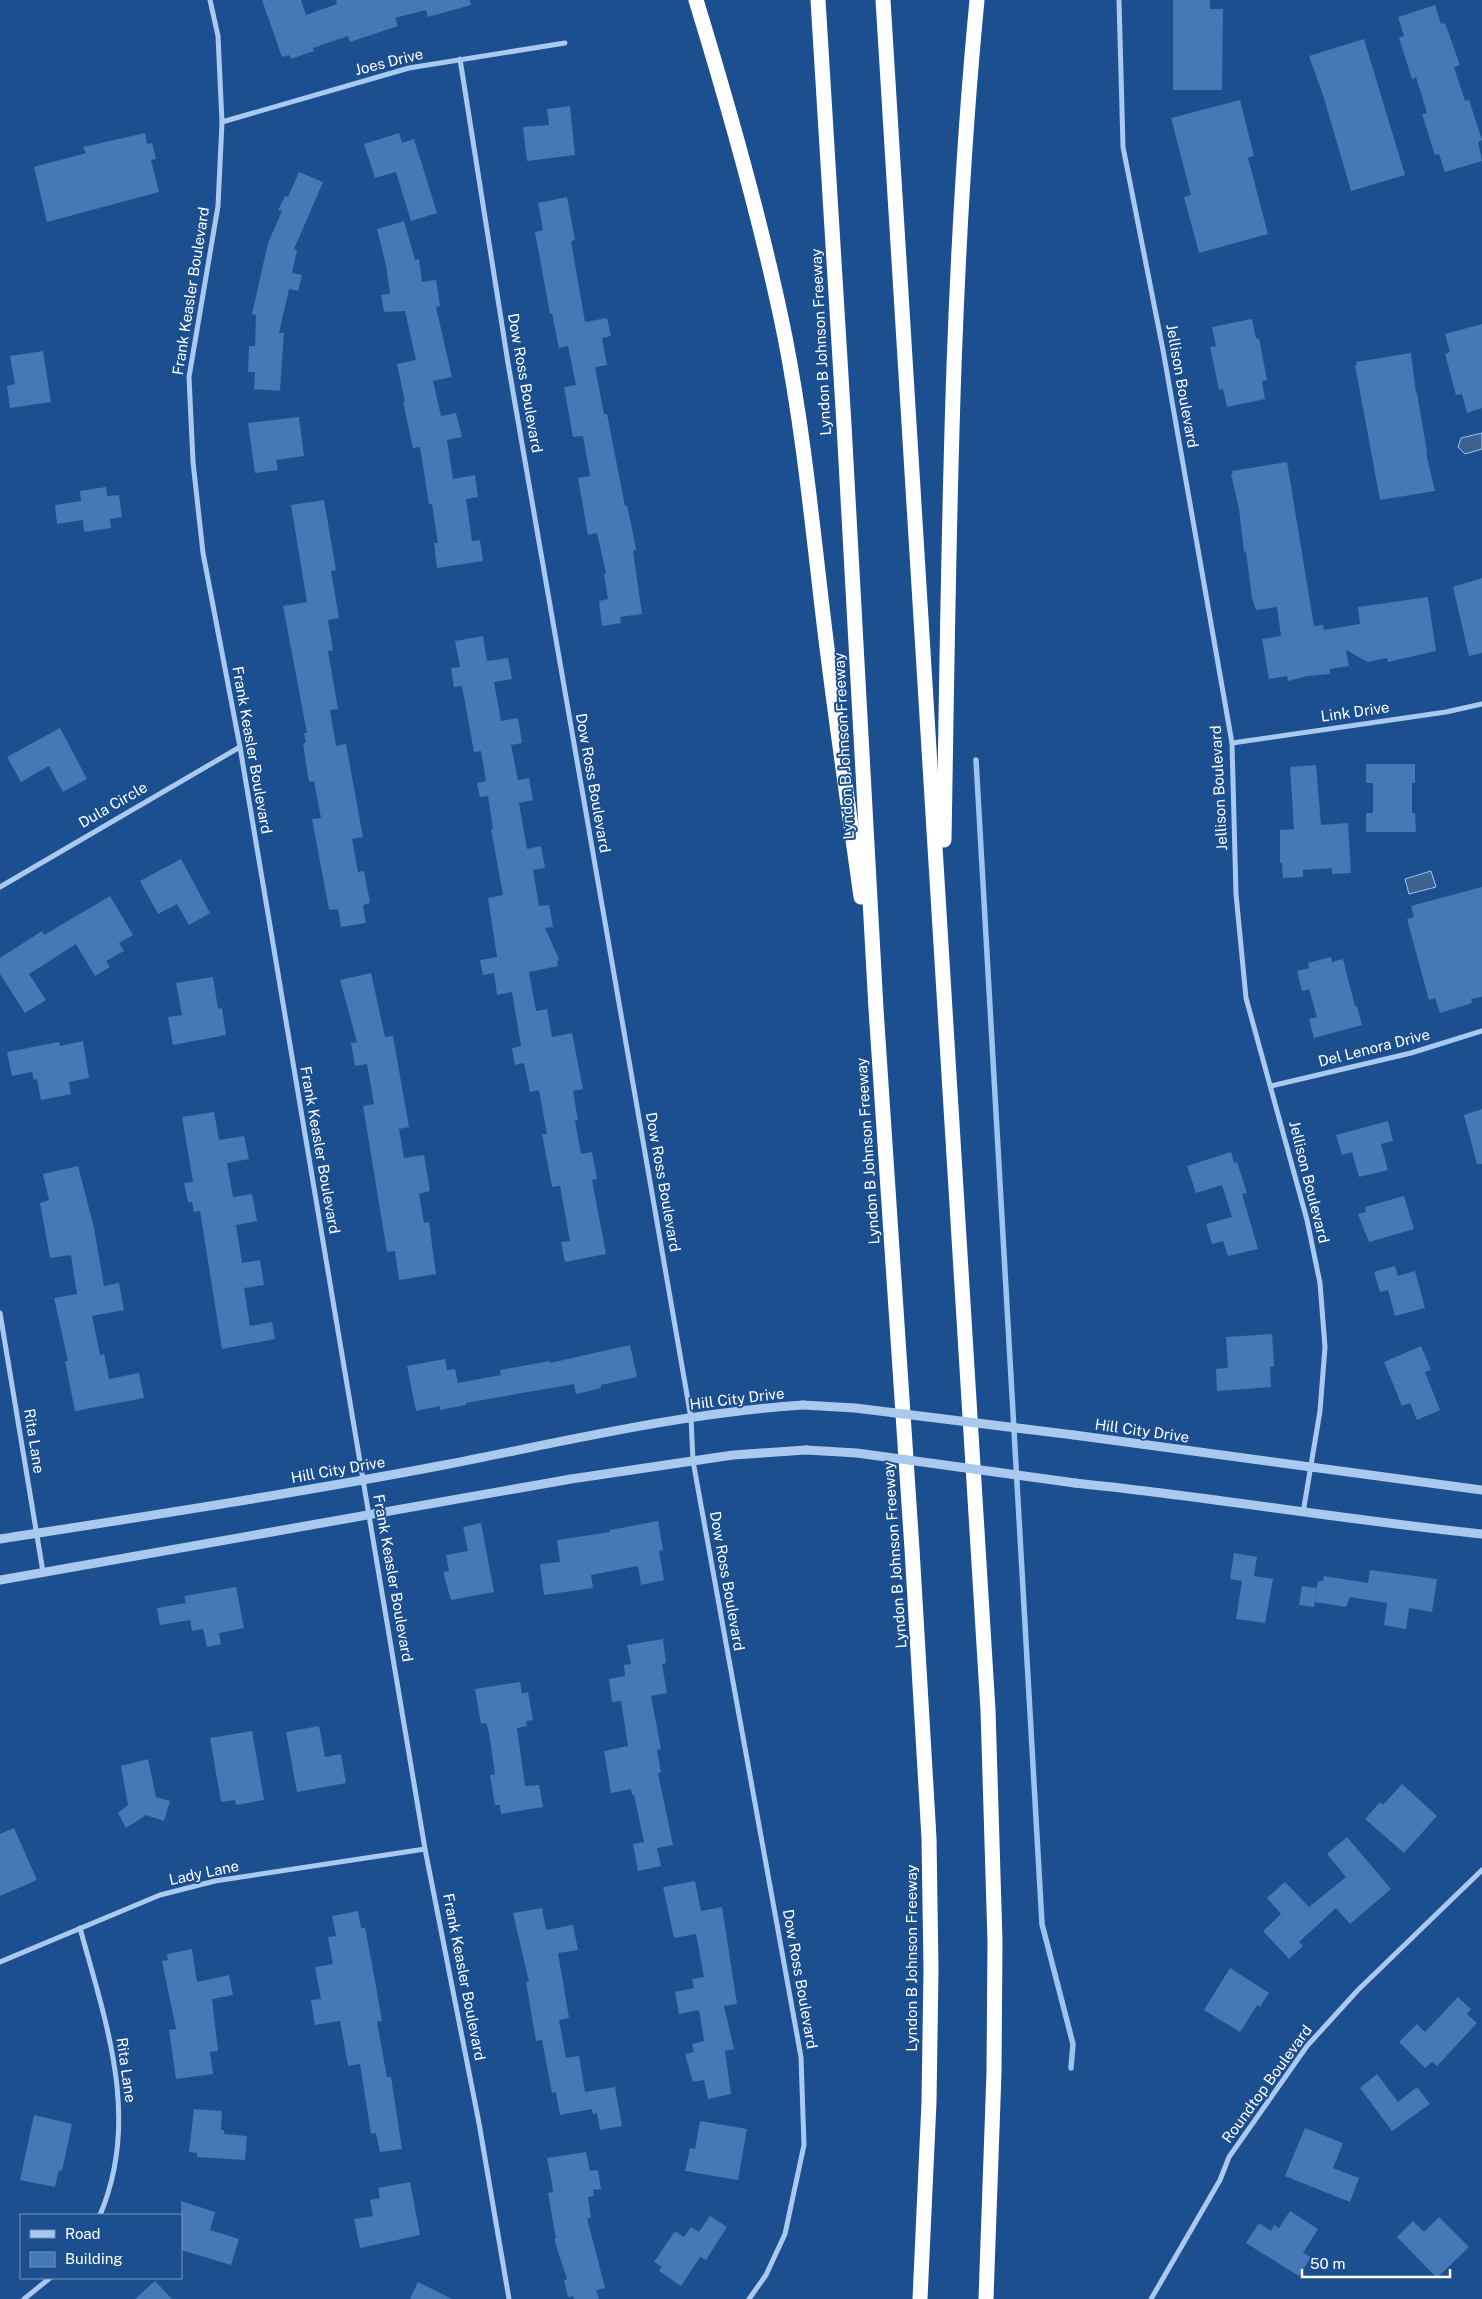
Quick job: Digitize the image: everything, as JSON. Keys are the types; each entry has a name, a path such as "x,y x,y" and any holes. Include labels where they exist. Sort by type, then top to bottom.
{"highway":[{"path":"696,0 748,179 783,328 797,405 876,1009"},
{"name":"Lyndon B Johnson Freeway","path":"818,0 844,425 876,1009 929,1838 929,2102 920,2299"},
{"path":"883,0 980,1566 993,1828 996,1941 994,2072 986,2299"},
{"path":"942,951 956,311 966,118 977,0"}],"street":[{"name":"Frank Keasler Boulevard","path":"210,0 218,36 222,122 218,206 189,377 193,462 203,553 240,747 425,1849 479,2123 509,2299"},
{"name":"Jellison Boulevard","path":"1120,0 1123,147 1164,350 1232,743 1236,894 1246,998 1306,1220 1320,1283 1326,1347 1320,1411 1303,1513"},
{"name":"Joes Drive","path":"222,122 409,68 565,43"},
{"name":"Dow Ross Boulevard","path":"460,59 510,373 691,1418 693,1461 801,2057 804,2145 787,2225 766,2275 749,2299"},
{"name":"Link Drive","path":"1232,743 1446,712 1482,704"},
{"name":"Dula Circle","path":"0,887 240,747"},
{"name":"Del Lenora Drive","path":"1271,1086 1412,1053 1482,1031"},
{"name":"Rita Lane","path":"0,1313 43,1572"},
{"name":"Hill City Drive","path":"0,1539 363,1480 691,1418 758,1408 803,1405 855,1408 1074,1435 1482,1490"},
{"path":"0,1580 571,1479 733,1455 806,1450 857,1453 1076,1483 1171,1493 1303,1513 1482,1534"},
{"name":"Lady Lane","path":"0,1962 160,1895 216,1881 425,1849"},
{"name":"Roundtop Boulevard","path":"1152,2299 1220,2180 1229,2157 1306,2046 1358,1990 1482,1870"},
{"name":"Rita Lane","path":"80,1928 110,2038 119,2096 118,2149 110,2190 100,2214"},
{"path":"24,2299 49,2279"}],"water":[{"path":"1482,433 1482,449 1465,454 1458,447 1461,438"},
{"path":"1431,871 1436,887 1409,894 1405,879"}],"building":[{"path":"262,0 301,0 306,15 337,4 336,0 470,0 471,5 428,17 426,10 395,18 398,26 350,42 348,36 313,48 314,51 291,59 289,55 282,57"},
{"path":"1173,0 1210,0 1210,9 1223,9 1222,90 1173,90"},
{"path":"1435,5 1441,24 1445,23 1460,65 1454,67 1465,101 1469,100 1482,140 1478,142 1482,161 1445,172 1439,154 1435,155 1422,114 1427,113 1416,77 1412,79 1399,38 1404,36 1398,17"},
{"path":"1364,39 1405,175 1351,191 1323,95 1309,56"},
{"path":"1240,100 1254,156 1248,158 1268,234 1199,253 1184,197 1191,195 1171,118"},
{"path":"570,106 575,155 527,161 523,127 549,125 547,109"},
{"path":"145,133 147,144 152,143 156,159 151,160 159,192 47,222 34,167 86,153 83,147"},
{"path":"399,133 402,143 414,139 437,213 411,221 396,172 375,178 364,144"},
{"path":"299,172 323,182 294,249 297,250 292,273 302,275 298,291 289,289 279,333 284,333 280,391 254,389 255,372 248,372 249,346 255,346 256,315 252,314 268,243 282,211 278,210 285,196 288,197"},
{"path":"567,197 575,240 571,241 585,322 607,318 611,336 602,338 607,365 595,367 604,414 607,414 625,506 627,506 633,533 636,550 633,551 642,614 620,617 621,623 602,626 599,601 608,599 604,574 606,573 597,533 588,535 578,478 590,476 583,436 573,437 564,387 576,385 568,346 559,348 552,313 550,314 535,232 543,230 538,203"},
{"path":"404,221 415,260 419,259 422,282 436,280 440,306 436,307 452,377 433,381 441,416 456,413 462,437 447,440 453,479 475,475 478,497 466,499 472,541 480,540 483,561 437,568 434,543 438,543 432,504 429,504 420,447 413,448 397,364 416,360 405,311 384,312 381,295 390,294 386,265 377,229"},
{"path":"1252,319 1256,339 1259,338 1267,380 1262,381 1265,399 1227,407 1223,389 1219,390 1210,347 1216,346 1212,327"},
{"path":"1482,324 1482,408 1467,413 1462,394 1456,395 1445,354 1450,352 1445,334"},
{"path":"43,351 51,402 10,408 7,386 15,384 10,356"},
{"path":"1411,353 1426,453 1435,491 1380,500 1355,365 1357,365 1356,362"},
{"path":"299,417 304,456 276,460 278,470 255,473 248,423"},
{"path":"1287,462 1314,626 1323,625 1324,630 1360,624 1358,607 1428,597 1436,651 1388,662 1387,658 1368,662 1346,650 1349,666 1330,669 1330,674 1307,676 1288,681 1287,676 1269,679 1262,639 1281,636 1277,607 1256,610 1252,599 1239,509 1231,474 1233,474 1232,471"},
{"path":"106,487 107,496 119,495 122,517 110,519 111,528 84,532 83,520 57,524 55,505 81,501 80,491"},
{"path":"324,500 336,570 331,571 339,618 328,620 333,650 328,651 338,709 330,710 336,746 346,744 363,837 352,839 358,872 364,871 370,903 363,905 366,923 341,927 338,909 329,910 312,819 321,818 314,781 309,782 303,743 306,743 304,733 307,733 283,606 307,602 291,505"},
{"path":"1482,578 1482,653 1469,656 1453,587"},
{"path":"483,636 487,661 508,658 512,679 494,682 501,721 518,718 522,743 511,745 518,780 529,778 533,800 519,803 527,849 541,846 545,868 533,870 539,906 549,905 553,927 545,928 559,959 557,962 558,966 529,972 536,1011 547,1009 552,1037 572,1033 583,1089 573,1091 578,1120 575,1121 581,1154 592,1152 597,1179 592,1180 606,1254 565,1262 561,1242 570,1241 560,1186 552,1187 542,1134 547,1134 539,1090 530,1092 524,1063 515,1065 512,1048 521,1046 512,992 497,995 494,973 483,975 480,960 497,957 488,898 503,895 491,829 493,829 488,796 480,797 477,783 486,781 481,751 474,752 462,686 454,687 451,668 460,667 455,641"},
{"path":"60,728 87,779 63,792 49,766 21,782 7,757"},
{"path":"1366,764 1415,764 1415,783 1412,783 1412,813 1415,813 1416,832 1366,832 1366,813 1373,813 1373,783 1366,783"},
{"path":"1316,765 1321,825 1348,823 1351,873 1332,874 1332,868 1303,870 1303,877 1283,878 1282,863 1280,863 1280,830 1294,829 1290,767"},
{"path":"181,859 210,913 189,925 177,904 158,914 140,881"},
{"path":"1482,887 1482,997 1471,999 1472,1003 1440,1013 1435,998 1429,1000 1421,971 1407,919 1414,917 1411,906"},
{"path":"110,896 133,935 119,943 124,951 106,961 110,967 95,976 76,944 29,974 46,1000 25,1013 0,974 0,958 42,931 44,935"},
{"path":"1331,957 1332,962 1343,959 1362,1025 1314,1038 1309,1019 1317,1017 1309,989 1302,991 1297,971 1309,968 1308,963"},
{"path":"371,973 385,1037 393,1036 409,1127 399,1129 404,1158 424,1155 430,1191 419,1194 424,1223 429,1222 436,1274 399,1280 395,1251 387,1252 363,1106 374,1104 367,1064 355,1066 351,1043 357,1042 340,980"},
{"path":"213,977 218,1009 222,1008 226,1035 173,1045 168,1017 182,1015 176,983"},
{"path":"83,1041 89,1078 69,1082 71,1094 41,1100 37,1079 34,1080 32,1072 12,1076 7,1052 59,1042 60,1046"},
{"path":"1482,1109 1482,1164 1477,1164 1464,1115"},
{"path":"214,1112 219,1140 244,1136 249,1159 227,1163 233,1197 252,1194 257,1221 236,1225 242,1263 260,1260 264,1285 244,1288 250,1326 272,1322 275,1339 222,1349 200,1211 194,1212 192,1202 188,1202 184,1183 193,1182 182,1117"},
{"path":"1388,1121 1393,1141 1381,1144 1388,1170 1359,1177 1352,1152 1342,1155 1336,1135"},
{"path":"1231,1152 1234,1163 1237,1162 1247,1193 1242,1194 1258,1249 1228,1256 1223,1241 1212,1244 1206,1224 1232,1217 1222,1185 1196,1193 1187,1166"},
{"path":"78,1166 94,1228 104,1286 119,1283 124,1310 92,1316 100,1355 104,1354 109,1379 139,1373 144,1398 75,1411 65,1361 68,1361 54,1298 77,1294 71,1255 50,1258 40,1203 49,1200 43,1174"},
{"path":"1404,1196 1414,1229 1369,1242 1358,1214 1366,1212 1365,1207"},
{"path":"1395,1266 1398,1276 1415,1271 1425,1308 1395,1316 1388,1290 1380,1292 1374,1272"},
{"path":"1272,1334 1274,1366 1270,1367 1271,1387 1217,1391 1216,1369 1228,1368 1226,1337"},
{"path":"630,1345 637,1377 601,1385 601,1388 576,1394 574,1384 466,1403 466,1405 440,1410 440,1406 416,1411 407,1366 445,1359 447,1370 455,1369 458,1383 501,1375 500,1370 550,1361 550,1363"},
{"path":"1421,1346 1431,1370 1425,1372 1440,1410 1417,1420 1410,1403 1402,1406 1384,1362"},
{"path":"658,1521 663,1550 659,1551 664,1580 641,1585 638,1566 591,1575 593,1588 544,1595 540,1564 560,1562 557,1540 610,1532 610,1530"},
{"path":"481,1523 494,1592 451,1600 443,1572 449,1571 446,1555 468,1551 463,1527"},
{"path":"1234,1553 1257,1557 1254,1576 1273,1579 1265,1623 1236,1619 1242,1581 1230,1579"},
{"path":"1370,1570 1437,1579 1432,1612 1409,1608 1406,1629 1384,1625 1387,1603 1350,1597 1346,1607 1315,1602 1318,1581 1323,1581 1324,1576 1368,1583"},
{"path":"1302,1586 1317,1588 1314,1607 1299,1605"},
{"path":"236,1587 244,1628 219,1633 221,1644 207,1647 203,1629 192,1631 190,1620 160,1625 157,1608 186,1603 184,1596"},
{"path":"663,1639 666,1663 662,1664 667,1693 651,1696 661,1749 657,1750 661,1772 658,1773 673,1845 657,1848 661,1866 638,1871 633,1844 644,1842 634,1795 632,1795 631,1789 611,1793 604,1751 628,1746 621,1701 612,1702 609,1679 625,1676 624,1665 631,1664 627,1645"},
{"path":"520,1682 522,1694 528,1692 533,1720 526,1721 527,1726 517,1728 525,1786 539,1785 543,1807 501,1814 500,1805 495,1805 490,1775 495,1774 489,1732 486,1723 481,1724 475,1689"},
{"path":"319,1726 325,1757 341,1754 346,1783 297,1792 286,1732"},
{"path":"252,1731 264,1800 236,1805 235,1800 221,1802 210,1738"},
{"path":"148,1759 156,1797 170,1801 164,1821 146,1815 126,1828 118,1813 128,1805 121,1766"},
{"path":"1402,1784 1437,1816 1404,1853 1365,1819 1380,1802 1383,1805"},
{"path":"14,1828 37,1880 0,1896 0,1834"},
{"path":"1347,1837 1391,1889 1350,1924 1336,1908 1299,1942 1303,1946 1289,1959 1263,1931 1281,1914 1267,1898 1285,1882 1309,1907 1346,1877 1327,1854"},
{"path":"695,1881 701,1911 722,1907 737,2004 724,2006 734,2049 725,2051 731,2094 708,2099 704,2080 693,2082 685,2054 694,2052 692,2044 704,2041 699,2010 679,2014 675,1992 694,1988 692,1979 704,1977 696,1934 674,1938 663,1887"},
{"path":"542,1908 546,1930 573,1925 578,1950 558,1953 569,2018 559,2020 566,2058 579,2056 585,2092 615,2087 622,2126 600,2130 597,2113 593,2114 592,2109 560,2115 556,2092 552,2093 542,2040 536,2041 526,1982 529,1982 513,1913"},
{"path":"358,1911 361,1928 365,1928 372,1964 382,2021 377,2022 387,2077 391,2077 402,2149 380,2152 376,2133 371,2134 360,2064 348,2066 340,2021 315,2025 311,2000 321,1999 315,1967 333,1964 328,1937 336,1936 332,1916"},
{"path":"192,1949 197,1982 229,1975 233,1995 212,1999 218,2051 210,2052 213,2074 176,2079 169,2030 176,2029 162,1961 168,1960 167,1954"},
{"path":"1230,1968 1269,1993 1260,2007 1257,2005 1240,2032 1204,2010"},
{"path":"1458,1997 1471,2009 1467,2014 1477,2023 1437,2066 1432,2062 1425,2068 1399,2042 1417,2024 1425,2032"},
{"path":"1377,2074 1398,2102 1417,2087 1430,2104 1392,2131 1360,2088"},
{"path":"194,2109 222,2111 221,2130 224,2130 224,2134 247,2136 245,2160 197,2157 197,2153 189,2152"},
{"path":"34,2115 72,2124 62,2171 59,2170 55,2187 20,2180"},
{"path":"700,2121 747,2129 738,2180 685,2171 690,2148 695,2149"},
{"path":"1305,2128 1343,2143 1333,2168 1359,2178 1350,2202 1285,2176"},
{"path":"586,2152 590,2171 598,2170 601,2189 593,2190 594,2196 588,2197 591,2218 587,2218 605,2288 596,2290 599,2299 574,2299 573,2296 568,2297 564,2280 567,2279 554,2239 556,2239 548,2193 553,2192 547,2158"},
{"path":"410,2182 420,2235 360,2248 354,2219 373,2216 370,2200 380,2198 378,2188"},
{"path":"181,2201 215,2212 210,2230 239,2239 231,2265 182,2250"},
{"path":"1290,2211 1318,2229 1303,2253 1311,2257 1299,2276 1246,2243 1259,2223 1271,2231 1274,2225 1279,2228"},
{"path":"710,2216 727,2227 706,2260 700,2257 681,2286 659,2271 662,2267 654,2262 675,2231 684,2237 691,2227 699,2232"},
{"path":"1439,2217 1469,2247 1437,2278 1397,2237 1413,2221 1424,2232"},
{"path":"155,2281 172,2299 135,2299"},
{"path":"418,2282 452,2299 410,2299"}],"waterway":[{"path":"976,760 1042,1924 1073,2044 1071,2068"}]}
